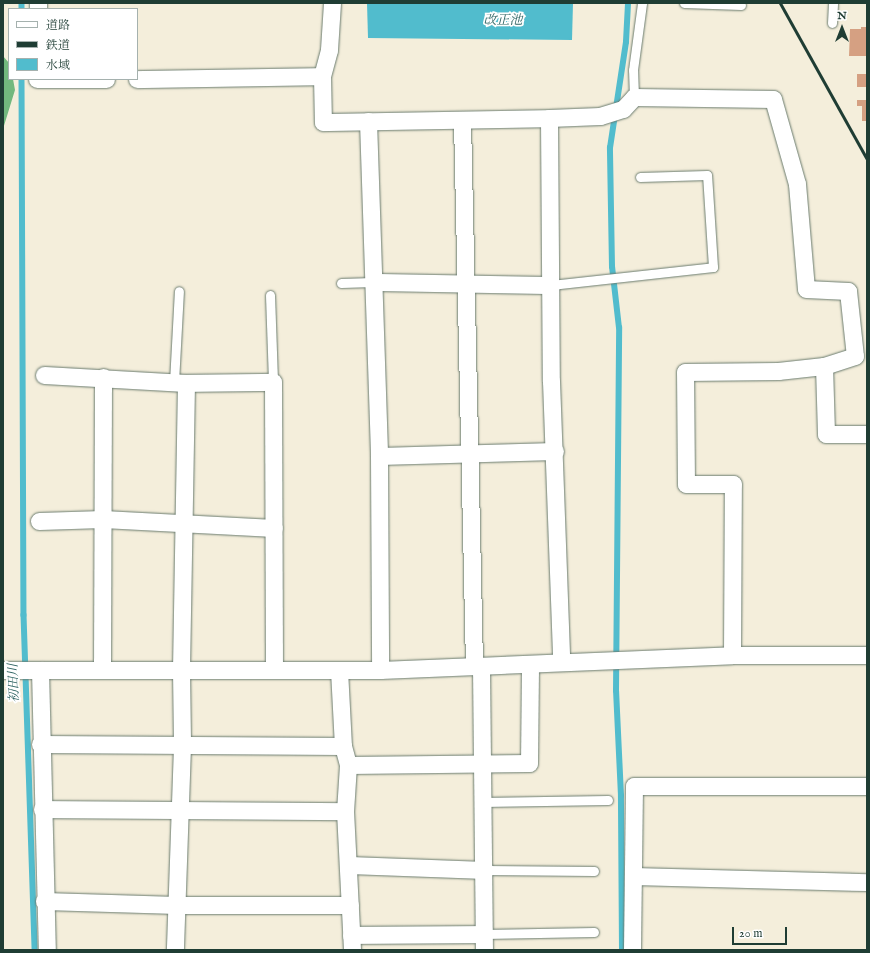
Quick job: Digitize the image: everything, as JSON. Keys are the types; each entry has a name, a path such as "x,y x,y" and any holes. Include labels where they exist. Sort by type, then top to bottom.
{"street":[{"path":"332,3 329,50 322,76 323,122 600,116 629,103 773,99 797,184 806,289 848,291 861,355 824,366 778,371 685,372 686,484 733,484 732,655"},
{"path":"138,79 322,76"},
{"path":"549,118 551,285 561,660"},
{"path":"339,670 343,746 348,765 345,811 352,943 484,942 485,870 482,764 468,453 462,120"},
{"path":"368,122 378,456 380,670"},
{"path":"373,282 551,285"},
{"path":"824,366 826,434 867,434"},
{"path":"44,375 180,382 273,382 274,670"},
{"path":"102,670 103,377"},
{"path":"175,950 181,810 181,670 184,523 180,382"},
{"path":"378,456 555,451"},
{"path":"39,521 103,519 274,528"},
{"path":"3,670 380,670 477,667 530,664 561,660 732,655 867,655"},
{"path":"348,765 529,763 530,664"},
{"path":"40,670 40,744 44,901 47,950"},
{"path":"40,744 343,746"},
{"path":"632,950 634,786 867,786"},
{"path":"42,809 345,811"},
{"path":"349,865 485,870"},
{"path":"633,876 867,882"},
{"path":"44,901 177,905 350,904"}],"lane":[{"path":"629,103 642,3"},
{"path":"684,3 741,6"},
{"path":"832,23 833,3"},
{"path":"551,285 626,278 713,267 708,175 640,177"},
{"path":"341,283 373,282"},
{"path":"179,291 180,382"},
{"path":"270,296 273,382"},
{"path":"482,802 608,800"},
{"path":"485,870 594,871"},
{"path":"484,942 594,932"}],"green space":[{"path":"3,56 8,62 8,80 13,80 15,90 3,129"}],"water":[{"name":"改正池","path":"367,3 573,3 572,40 368,38"}],"building":[{"path":"861,27 867,27 867,56 849,56 850,29 861,29"},
{"path":"857,74 867,74 867,87 857,87"},
{"path":"857,100 867,100 867,121 862,121 862,106 857,106"}],"waterway":[{"name":"初田川","path":"22,3 22,8"},
{"path":"622,950 621,796 616,691 619,328 612,267 610,148 626,42 628,3"},
{"name":"初田川","path":"22,80 24,615 35,950"}],"railway":[{"path":"780,3 867,159"}]}
